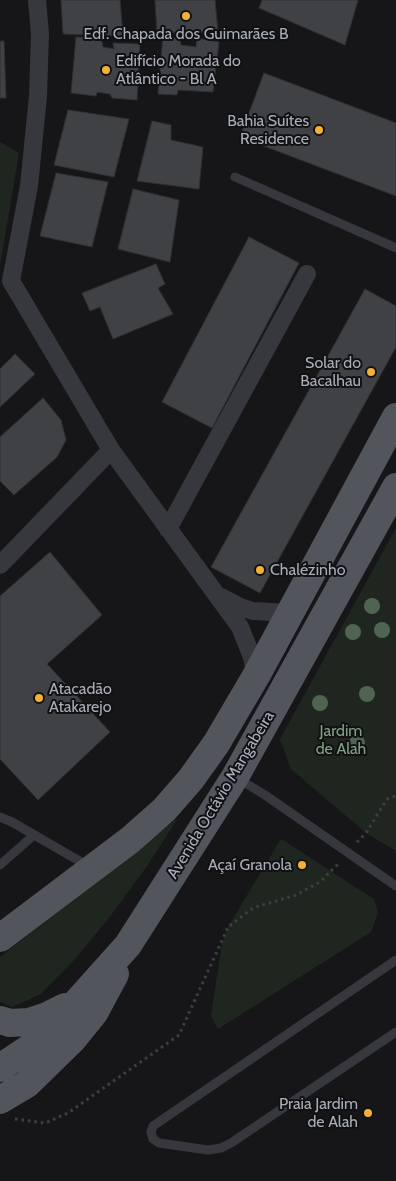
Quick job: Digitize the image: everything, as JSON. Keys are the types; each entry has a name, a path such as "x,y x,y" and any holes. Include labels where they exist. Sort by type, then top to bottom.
{"main road":[{"name":"Avenida Octávio Mangabeira","path":"0,938 130,840 164,810 191,779 216,744 256,676 396,417"},
{"name":"Avenida Octávio Mangabeira","path":"0,1068 30,1047 52,1028 128,945 235,777 396,487"},
{"path":"6,1109 26,1084 50,1062 94,1013 111,983 128,945"},
{"path":"0,1020 10,1023 28,1022 47,1016 65,1006 90,987"}],"street":[{"path":"37,0 40,34 38,96 29,186 5,286 111,450 240,627 252,657 256,676"},
{"path":"168,529 307,274"},
{"path":"0,564 111,450"},
{"path":"218,596 253,611 289,613"}],"lane":[{"path":"235,177 396,248"},
{"path":"235,777 265,795 396,886"},
{"path":"0,817 93,868"},
{"path":"0,865 34,835"},
{"path":"396,960 153,1126 151,1132 153,1139 159,1143 208,1150 221,1148 396,1032"}],"path":[{"path":"6,1109 45,1123 68,1113 179,1035 228,927 253,908 296,895 320,882 366,832 387,799 396,796"}],"green space":[{"path":"0,142 19,153 0,266"},
{"name":"Jardim de Alah","path":"396,528 396,851 366,833 291,769 280,739"},
{"path":"178,818 147,866 112,914 75,959 41,994 12,1007 0,1002 0,957"},
{"path":"281,839 374,899 378,913 371,932 218,1029 211,1016 222,943 228,927"}],"building":[{"path":"61,0 120,0 123,36 63,34"},
{"name":"Edf. Chapada dos Guimarães B","path":"155,0 215,0 218,32 157,33"},
{"path":"262,0 358,0 345,45 259,8"},
{"path":"163,36 180,38 181,45 196,47 197,38 219,42 213,92 178,90 177,95 158,94"},
{"name":"Edifício Morada do Atlântico - Bl A","path":"76,37 101,38 103,47 114,49 113,43 140,44 137,100 112,98 110,94 97,92 96,96 71,93"},
{"path":"0,41 4,41 6,98 0,98"},
{"name":"Bahia Suítes Residence","path":"264,73 396,123 396,196 240,137"},
{"path":"68,110 129,119 114,177 54,165"},
{"path":"152,121 171,125 171,140 203,147 199,189 137,181"},
{"path":"56,173 108,182 92,247 40,236"},
{"path":"133,189 179,200 170,262 118,249"},
{"path":"249,237 299,263 212,428 162,402"},
{"path":"156,264 165,284 158,288 173,314 113,339 100,307 90,311 82,293"},
{"path":"365,289 396,306 396,347 260,593 211,567"},
{"path":"15,354 35,374 0,407 0,369"},
{"path":"43,398 61,420 66,440 57,457 14,495 0,481 0,437"},
{"name":"Atacadão Atakarejo","path":"50,552 102,615 47,664 110,732 38,800 0,759 0,596"}],"place":[{"name":"Edf. Chapada dos Guimarães B","path":"186,16"},
{"name":"Edifício Morada do Atlântico - Bl A","path":"106,70"},
{"name":"Bahia Suítes Residence","path":"319,130"},
{"name":"Solar do Bacalhau","path":"371,372"},
{"name":"Chalézinho","path":"260,570"},
{"name":"Atacadão Atakarejo","path":"39,698"},
{"name":"Açaí Granola","path":"302,865"},
{"name":"Praia Jardim de Alah","path":"368,1113"}]}
